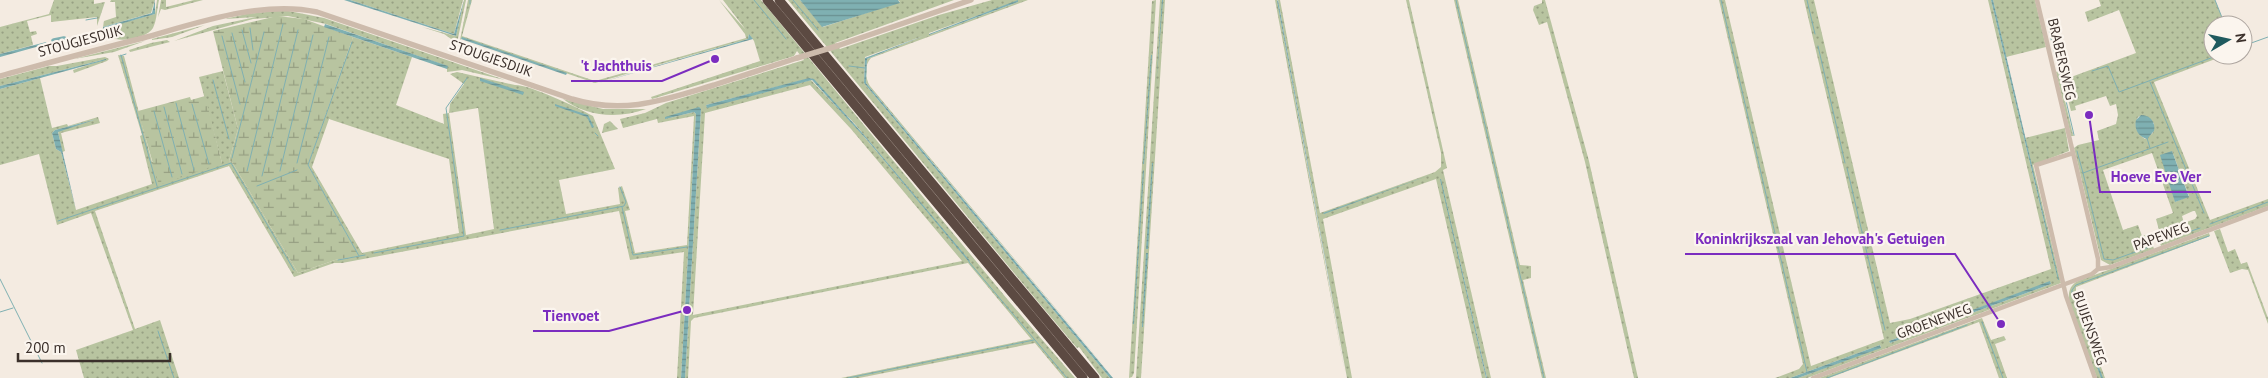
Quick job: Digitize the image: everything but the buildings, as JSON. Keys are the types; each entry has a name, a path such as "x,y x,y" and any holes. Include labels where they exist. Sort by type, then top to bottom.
{"highway":[{"path":"767,0 1083,378"},
{"path":"780,0 1095,378"}],"street":[{"name":"STOUGJESDIJK","path":"0,76 237,13 277,6 295,7 317,12 572,98 604,106 628,106 649,104 837,46 971,0"},
{"name":"BRABERSWEG","path":"2037,0 2098,259 2098,269"},
{"name":"BUIJENSWEG","path":"2073,153 2036,165 2063,285 2095,378"},
{"name":"PAPEWEG","path":"2063,285 2094,273 2098,269 2111,267 2268,208"},
{"name":"GROENEWEG","path":"1813,378 2063,285"}],"green space":[{"path":"54,0 94,0 94,4 105,2 97,26 97,17 51,22 51,15 27,21 30,32 36,31 37,34 31,36 33,45 0,54 0,27 49,14"},
{"path":"111,0 155,0 151,13 103,27 104,21 116,17 115,2 110,2"},
{"path":"157,0 159,0 156,18 153,28 149,32 136,38 119,39 105,35 101,29 155,14"},
{"path":"161,0 166,0 166,7 194,0 203,0 165,10 161,9 158,17"},
{"path":"350,0 463,0 454,34"},
{"path":"464,0 466,0 457,43 444,34 422,27 456,36"},
{"path":"468,0 472,0 462,36 595,81 746,38 745,34 719,0 746,30 723,0 761,0 1008,300 1075,378 1064,378 1035,343 859,378 841,378 1031,339 968,263 694,318 691,321 688,378 685,378 701,109 665,119 694,112 696,114 681,378 677,378 684,252 630,260 619,211 334,263 294,277 229,166 95,211 135,329 160,320 179,378 84,378 76,350 133,330 91,213 57,225 39,154 0,165 0,89 40,78 52,128 67,124 68,126 98,117 100,123 61,133 65,151 62,152 58,131 97,119 55,130 52,133 56,149 61,152 76,210 152,184 140,136 142,135 118,55 124,56 152,162 222,163 199,77 223,71 238,129 229,161 232,162 298,273 335,260 359,256 308,165 353,37 412,57 396,105 444,124 443,114 449,113 450,104 464,84 450,74 457,72 532,89 554,97 593,116 615,169 559,180 566,214 620,204 618,188 622,186 630,210 625,211 635,253 687,245 694,116 658,123 657,119 623,128 620,119 645,113 666,103 804,60 797,51 794,56 652,99 651,97 760,61 754,41 749,34 748,39 595,83 462,38 460,40","holes":["811,78 854,123 970,262 855,126 811,80 707,107 706,105","810,85 851,129 962,261 693,315 705,113","478,108 494,229 466,235 449,113","329,119 449,159 459,233 362,253 312,167"]},
{"path":"788,0 800,0 823,27 900,2 898,0 954,0 835,43 840,49 939,15 992,0 1028,0 871,58 867,66 867,59 923,36 865,57 864,83 1110,378 1102,378 1079,347 1077,348","holes":["1018,2 929,35 929,33"]},
{"path":"1156,0 1134,373 1129,378 1152,1"},
{"path":"1160,0 1165,0 1141,378 1136,378"},
{"path":"1275,0 1277,0 1346,378"},
{"path":"1278,0 1280,0 1320,213 1435,172 1441,167 1441,153 1406,0 1409,0 1447,168 1443,170 1491,378 1487,378 1441,179 1486,378 1482,378 1436,179 1323,219 1352,378 1347,378"},
{"path":"1454,0 1458,0 1520,265 1531,266 1531,278 1523,280 1546,378 1542,378"},
{"path":"1542,0 1545,0 1589,161 1638,378 1634,378 1585,162 1549,29 1547,22 1539,25 1533,10 1534,6 1542,3"},
{"path":"1719,0 1725,0 1811,366 1884,339 1804,0 1814,0 1890,323 1910,319 2051,269 1988,0 1991,0 2058,280 2025,138 2065,128 2069,151 2033,165 2061,283 1807,378 1798,378 1881,347 1880,345 1790,378 1775,378 1799,369 1803,364","holes":["2050,282 2051,284 1890,343 1889,341"]},
{"path":"1993,0 2035,0 2046,47 2006,57"},
{"path":"2099,0 2215,0 2221,15 2203,15 2203,64 2154,82 2210,220 2268,199 2268,206 2161,246 2156,232 2159,230 2156,219 2173,213 2152,153 2103,170 2123,230 2138,225 2142,236 2149,234 2154,249 2110,265 2101,260 2074,148 2078,145 2099,140 2097,131 2116,124 2118,115 2116,104 2110,106 2106,96 2075,106 2076,110 2071,111 2063,80 2136,53 2119,10 2088,22 2085,12 2101,6","holes":["2142,115 2154,123 2153,133 2145,139 2138,132 2136,126 2138,117","2172,151 2189,196 2175,202","2195,211 2197,216 2195,219 2184,223 2182,216"]},
{"path":"284,10 324,18 505,80 462,70 447,72 447,66 326,24 288,16 253,19 174,41 213,26 256,17 225,19 246,14"},
{"path":"277,16 304,19 353,37 308,165 359,256 335,260 298,273 232,162 229,161 238,129 213,31"},
{"path":"205,25 172,37 152,40 152,39"},
{"path":"167,40 170,42 130,52 129,50 151,43"},
{"path":"145,41 114,52 74,59"},
{"path":"105,57 109,59 74,73 73,70 106,59 0,86 0,79 49,66"},
{"path":"2058,71 2073,135 2075,136 2071,136 2056,72"},
{"path":"866,76 870,86 1114,378 866,83"},
{"path":"205,96 222,163 159,185 138,111 190,97 191,100"},
{"path":"563,99 603,109 646,109 614,115 592,113 582,110"},
{"path":"610,121 618,129 602,133 604,124"},
{"path":"2220,229 2228,252 2235,249 2241,264 2247,262 2268,318 2268,324 2248,270 2242,269 2230,273 2214,231"},
{"path":"2209,233 2210,236 2076,287 2076,298 2105,378 2097,378 2069,301 2071,287 2078,281"},
{"path":"1982,318 1991,340 2004,336 2006,340 1995,344 2007,378 1999,378 1979,322 1829,378 1819,378"}],"water":[{"path":"155,0 155,14 103,29 103,27 152,13"},
{"path":"344,0 350,0 454,34 464,0 456,36"},
{"path":"800,0 898,0 900,3 822,27"},
{"path":"1018,0 1018,2 929,35 929,34"},
{"path":"1162,0 1163,0 1156,87"},
{"path":"1278,0 1347,378 1277,1"},
{"path":"1991,0 1993,0 2059,280 2058,280"},
{"path":"325,24 448,66 447,69 324,27"},
{"path":"749,34 753,39 595,84 748,39"},
{"path":"923,36 867,59 866,83 1113,378 1110,378 864,83 865,58"},
{"path":"462,37 567,73 566,75 461,39"},
{"path":"46,42 47,44 0,57 0,54"},
{"path":"1151,55 1152,55 1143,164"},
{"path":"106,60 0,89 0,86"},
{"path":"480,78 524,92 523,95 480,81"},
{"path":"809,78 814,79 865,136 969,262 867,140 812,80 707,108 706,105"},
{"path":"555,104 588,115 594,127 592,128 587,117 555,106"},
{"path":"699,107 701,109 685,378 681,378 696,114 694,112 665,119 665,117"},
{"path":"2141,115 2150,118 2154,125 2154,131 2147,139 2141,136 2136,129 2136,120"},
{"path":"97,119 58,132 76,210 61,152 56,149 52,133 55,130"},
{"path":"2172,151 2189,197 2175,202 2160,155"},
{"path":"1152,163 1148,249 1146,249"},
{"path":"1143,170 1144,171 1133,324"},
{"path":"1433,174 1324,214 1323,213"},
{"path":"1441,179 1487,378 1486,378"},
{"path":"1146,253 1148,253 1142,327"},
{"path":"2050,281 2051,284 1890,343 1889,341"},
{"path":"2072,296 2103,378 2101,378"},
{"path":"1880,345 1881,348 1798,378 1790,378"}],"waterway":[{"path":"754,0 786,39"},
{"path":"793,0 818,30"},
{"path":"1456,0 1544,378"},
{"path":"1721,0 1807,372"},
{"path":"1807,0 1815,34"},
{"path":"2215,0 2221,15"},
{"path":"86,20 97,18"},
{"path":"247,171 283,24"},
{"path":"2048,25 2056,61"},
{"path":"250,28 253,50"},
{"path":"242,30 251,63"},
{"path":"262,176 298,30"},
{"path":"232,158 264,32"},
{"path":"232,33 245,82"},
{"path":"280,171 313,35"},
{"path":"222,36 240,104"},
{"path":"297,163 329,37"},
{"path":"2253,42 2268,37"},
{"path":"54,41 64,39"},
{"path":"352,42 308,165 359,256"},
{"path":"1818,46 1845,163"},
{"path":"120,56 126,54"},
{"path":"121,55 157,186"},
{"path":"2092,71 2108,66 2119,92 2203,61"},
{"path":"849,66 865,68"},
{"path":"2059,71 2074,135"},
{"path":"374,253 464,236 446,108 467,78"},
{"path":"213,80 229,139"},
{"path":"2150,82 2204,213"},
{"path":"176,103 194,170"},
{"path":"192,104 209,164"},
{"path":"164,107 182,174"},
{"path":"154,111 172,177"},
{"path":"595,133 598,136"},
{"path":"2147,138 2150,148"},
{"path":"2077,151 2083,173 2168,142"},
{"path":"58,221 231,163 294,270"},
{"path":"1847,168 1885,330"},
{"path":"257,186 297,170"},
{"path":"2083,173 2104,259 2113,260 2152,246"},
{"path":"500,230 624,206 626,202 620,187"},
{"path":"2210,224 2268,202"},
{"path":"622,207 633,255 687,247"},
{"path":"2163,241 2200,228"},
{"path":"2072,296 2072,290 2076,285 2209,236"},
{"path":"338,260 365,255"},
{"path":"969,262 1067,378"},
{"path":"0,279 42,363"},
{"path":"0,312 13,308"},
{"path":"1982,322 2003,378"},
{"path":"1827,378 1967,325"},
{"path":"158,331 174,378"},
{"path":"848,378 1034,340"}],"place":[{"name":"'t Jachthuis","path":"715,59"},
{"name":"Hoeve Eve Ver","path":"2089,115"},
{"name":"Tienvoet","path":"687,310"},
{"name":"Koninkrijkszaal van Jehovah's Getuigen","path":"2001,324"}]}
